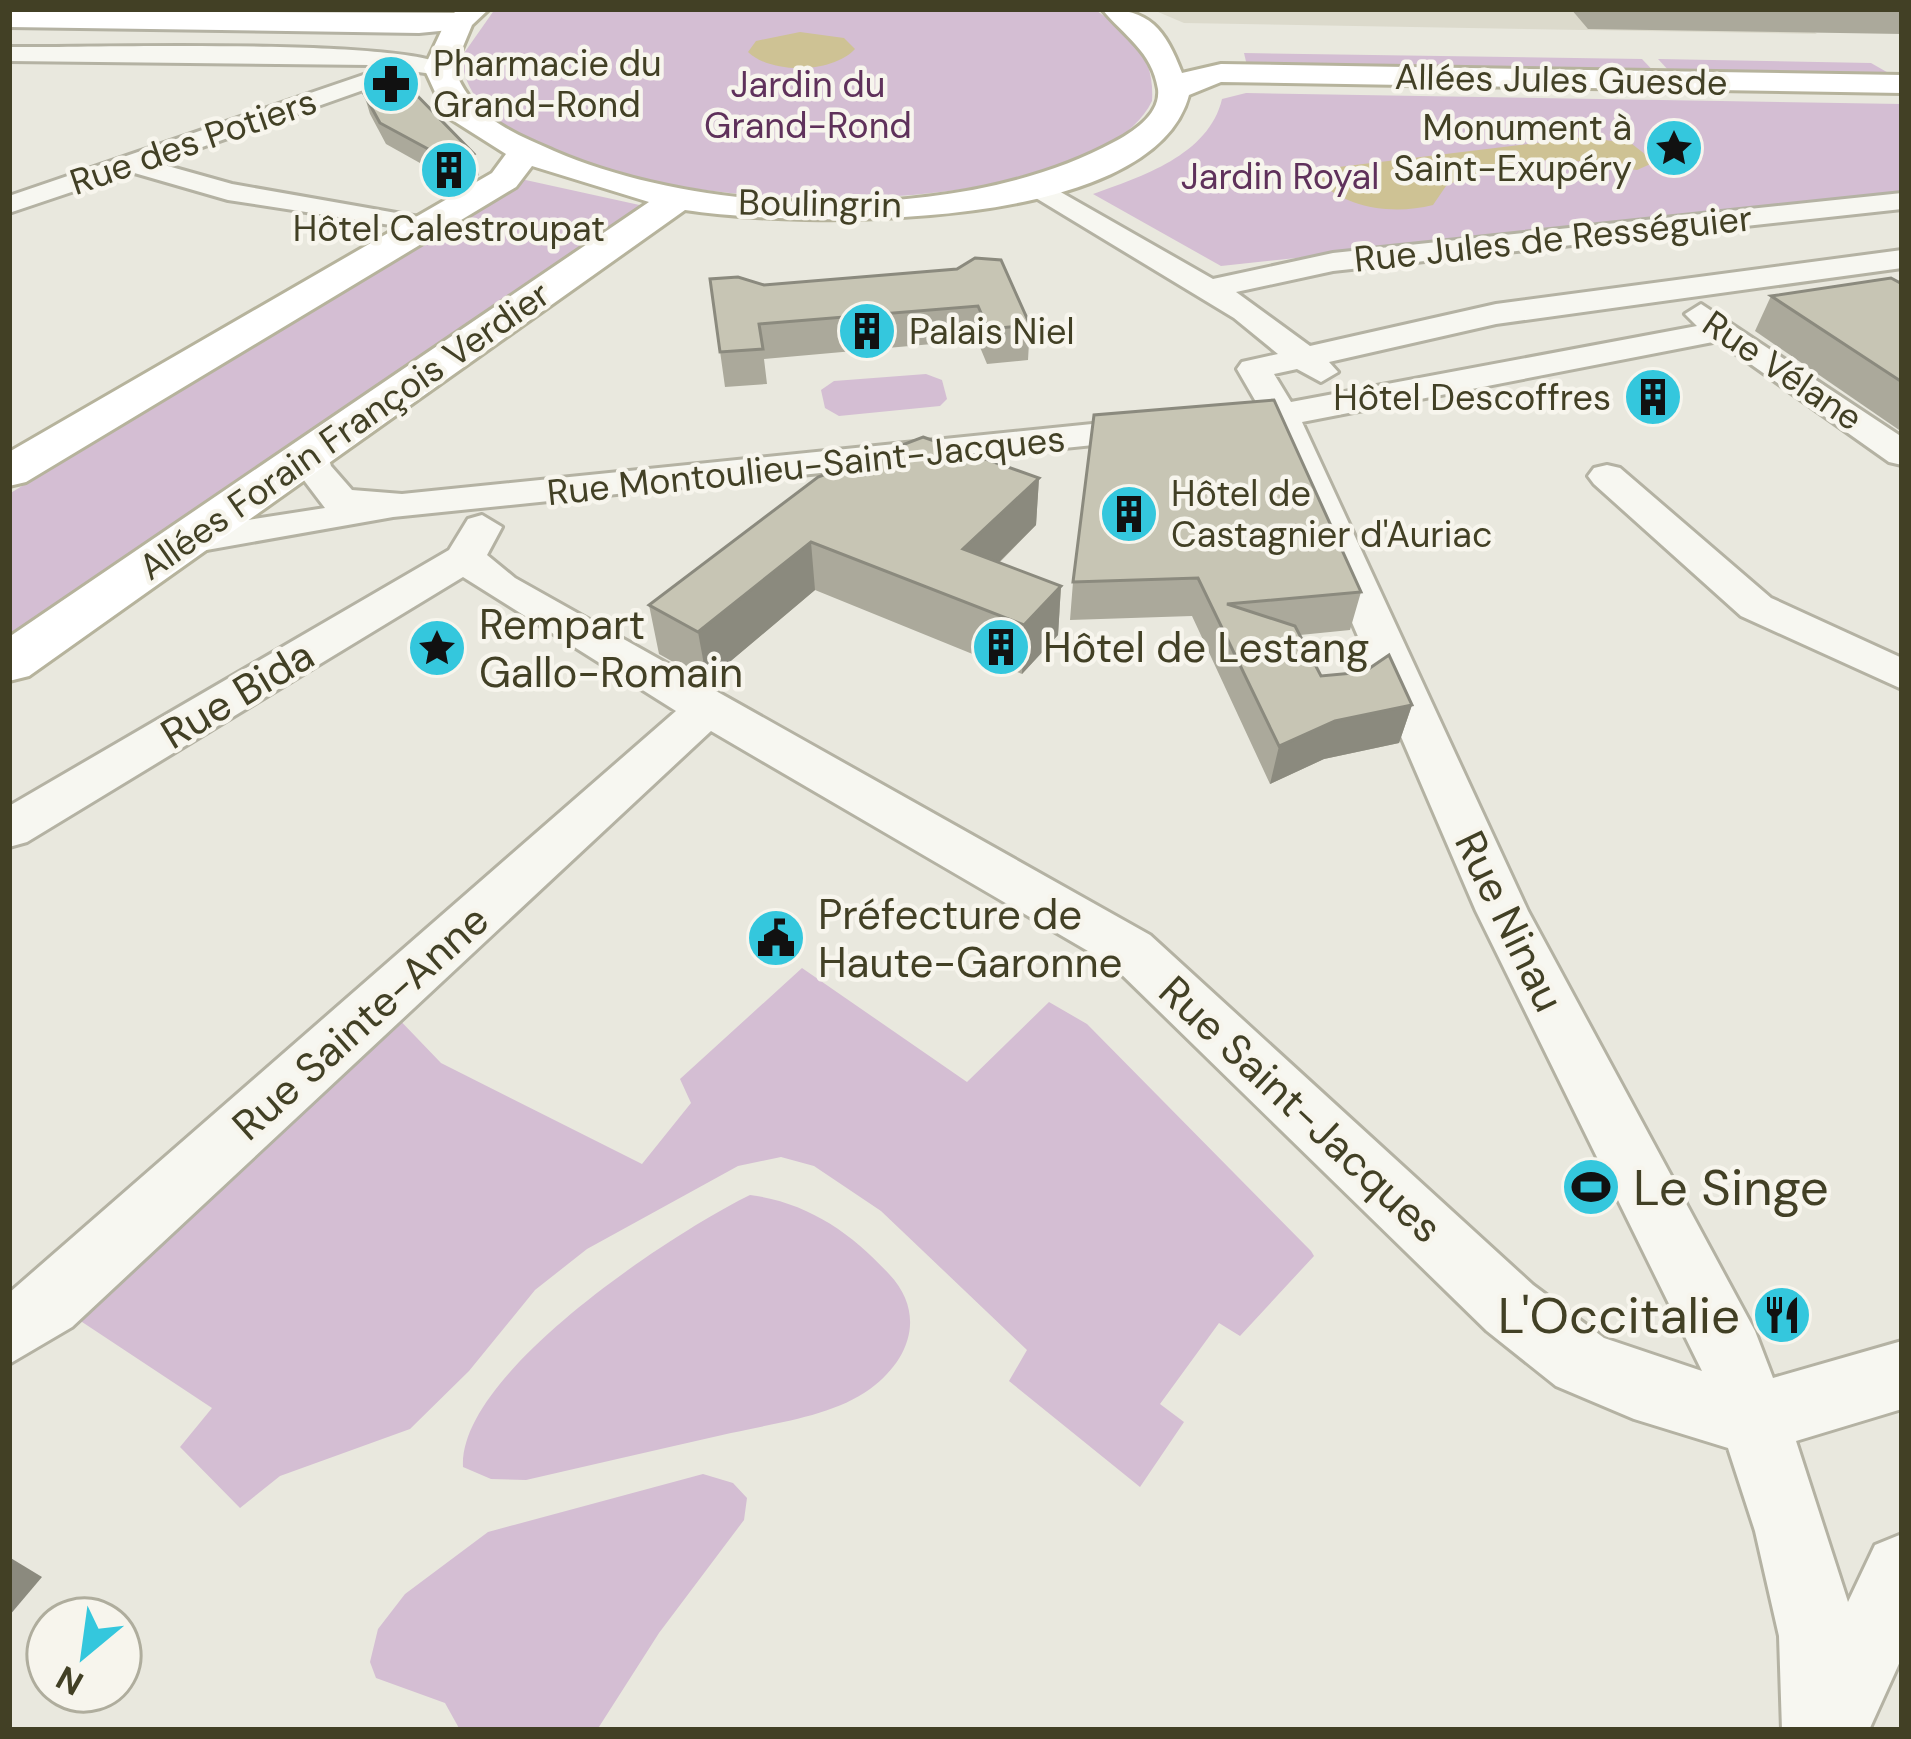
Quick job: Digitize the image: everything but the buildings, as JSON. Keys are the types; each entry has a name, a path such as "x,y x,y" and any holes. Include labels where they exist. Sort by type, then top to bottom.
{"main road":[{"path":"1116,9 1146,31 1163,53 1174,91"},
{"path":"9,19 405,25 468,15"},
{"path":"439,68 468,15"},
{"name":"Allées Jules Guesde","path":"1163,53 1221,73"},
{"name":"Boulingrin","path":"439,68 452,103 478,127 566,169 680,197 856,209 950,202 1036,186 1120,154 1164,118 1174,91"},
{"name":"Allées Jules Guesde","path":"1174,91 1198,76 1221,73 1902,84"},
{"path":"14,463 504,180 525,152"},
{"name":"Allées Forain François Verdier","path":"9,663 680,197"}],"street":[{"path":"9,10 394,17 405,25"},
{"path":"9,58 404,59 439,68"},
{"name":"Rue des Potiers","path":"9,205 378,77 378,72 222,62"},
{"path":"130,163 228,192 427,226"},
{"path":"1036,186 1207,289 1303,356 1352,400"},
{"name":"Rue Jules de Rességuier","path":"1207,289 1333,262 1902,200"},
{"path":"1254,369 1496,314 1902,259"},
{"name":"Rue Ninau","path":"1207,289 1226,312 1281,415 1502,911 1731,1355 1792,1531 1818,1636 1824,1730"},
{"name":"Rue Vélane","path":"1664,289 1902,454"},
{"name":"Rue Montoulieu-Saint-Jacques","path":"184,542 402,506 1281,415 1761,316"},
{"name":"Rue Montoulieu-Saint-Jacques","path":"310,452 313,467 340,501 402,506"},
{"path":"1606,476 1756,607 1902,675"},
{"path":"465,558 482,528 485,497"},
{"name":"Rue Saint-Jacques","path":"465,558 500,587 598,646 1131,950 1510,1308 1580,1362 1634,1385 1751,1420"},
{"name":"Rue Bida","path":"9,829 465,558"},
{"name":"Rue Sainte-Anne","path":"9,1330 49,1306 707,709"},
{"path":"1751,1420 1902,1375"},
{"path":"1824,1730 1902,1572"}],"shaded area":[{"path":"1151,9 1782,9 1817,34 1184,23"},
{"path":"800,32 844,38 855,49 832,63 802,68 772,65 748,52 756,41"},
{"path":"1585,137 1632,144 1655,162 1637,170 1556,158 1456,181 1446,186 1433,205 1402,209 1371,207 1342,197 1316,179 1314,170"}],"green space":[{"name":"Jardin du Grand-Rond","path":"495,9 1094,9 1138,47 1149,71 1152,101 1103,148 1015,179 904,196 782,197 663,184 561,156 489,113 462,56"},
{"path":"1244,53 1642,59 1659,77 1248,70"},
{"path":"1658,59 1871,63 1892,75 1670,72"},
{"name":"Jardin Royal","path":"1246,93 1902,104 1902,194 1221,266 1093,194 1171,161 1203,135 1222,99"},
{"path":"521,179 644,206 9,640 9,494"},
{"path":"926,374 942,380 947,399 940,406 839,416 825,408 821,390 834,381"},
{"path":"802,968 967,1082 1049,1002 1087,1024 1311,1251 1314,1256 1240,1336 1219,1323 1160,1404 1184,1422 1140,1487 1009,1381 1027,1350 881,1211 814,1166 781,1157 738,1166 587,1249 535,1290 469,1371 410,1429 280,1476 240,1508 180,1447 212,1408 73,1316 392,1012 441,1063 642,1164 691,1103 680,1079"},
{"path":"750,1195 790,1204 826,1221 889,1274 907,1304 910,1320 904,1350 884,1377 855,1398 821,1412 526,1480 491,1479 463,1467 471,1430 495,1390 532,1349 624,1273"},
{"path":"703,1474 733,1483 747,1498 744,1520 659,1633 597,1730 460,1730 445,1703 376,1678 370,1662 378,1629 405,1594 488,1532"}],"place":[{"name":"Pharmacie du Grand-Rond","path":"391,84"},
{"name":"Monument à Saint-Exupéry","path":"1674,148"},
{"name":"Hôtel Calestroupat","path":"449,170"},
{"name":"Palais Niel","path":"867,331"},
{"name":"Hôtel Descoffres","path":"1653,397"},
{"name":"Hôtel de Castagnier d'Auriac","path":"1129,514"},
{"name":"Hôtel de Lestang","path":"1001,647"},
{"name":"Rempart Gallo-Romain","path":"437,648"},
{"name":"Préfecture de Haute-Garonne","path":"776,938"},
{"name":"Le Singe","path":"1591,1187"},
{"name":"L'Occitalie","path":"1782,1315"}]}
